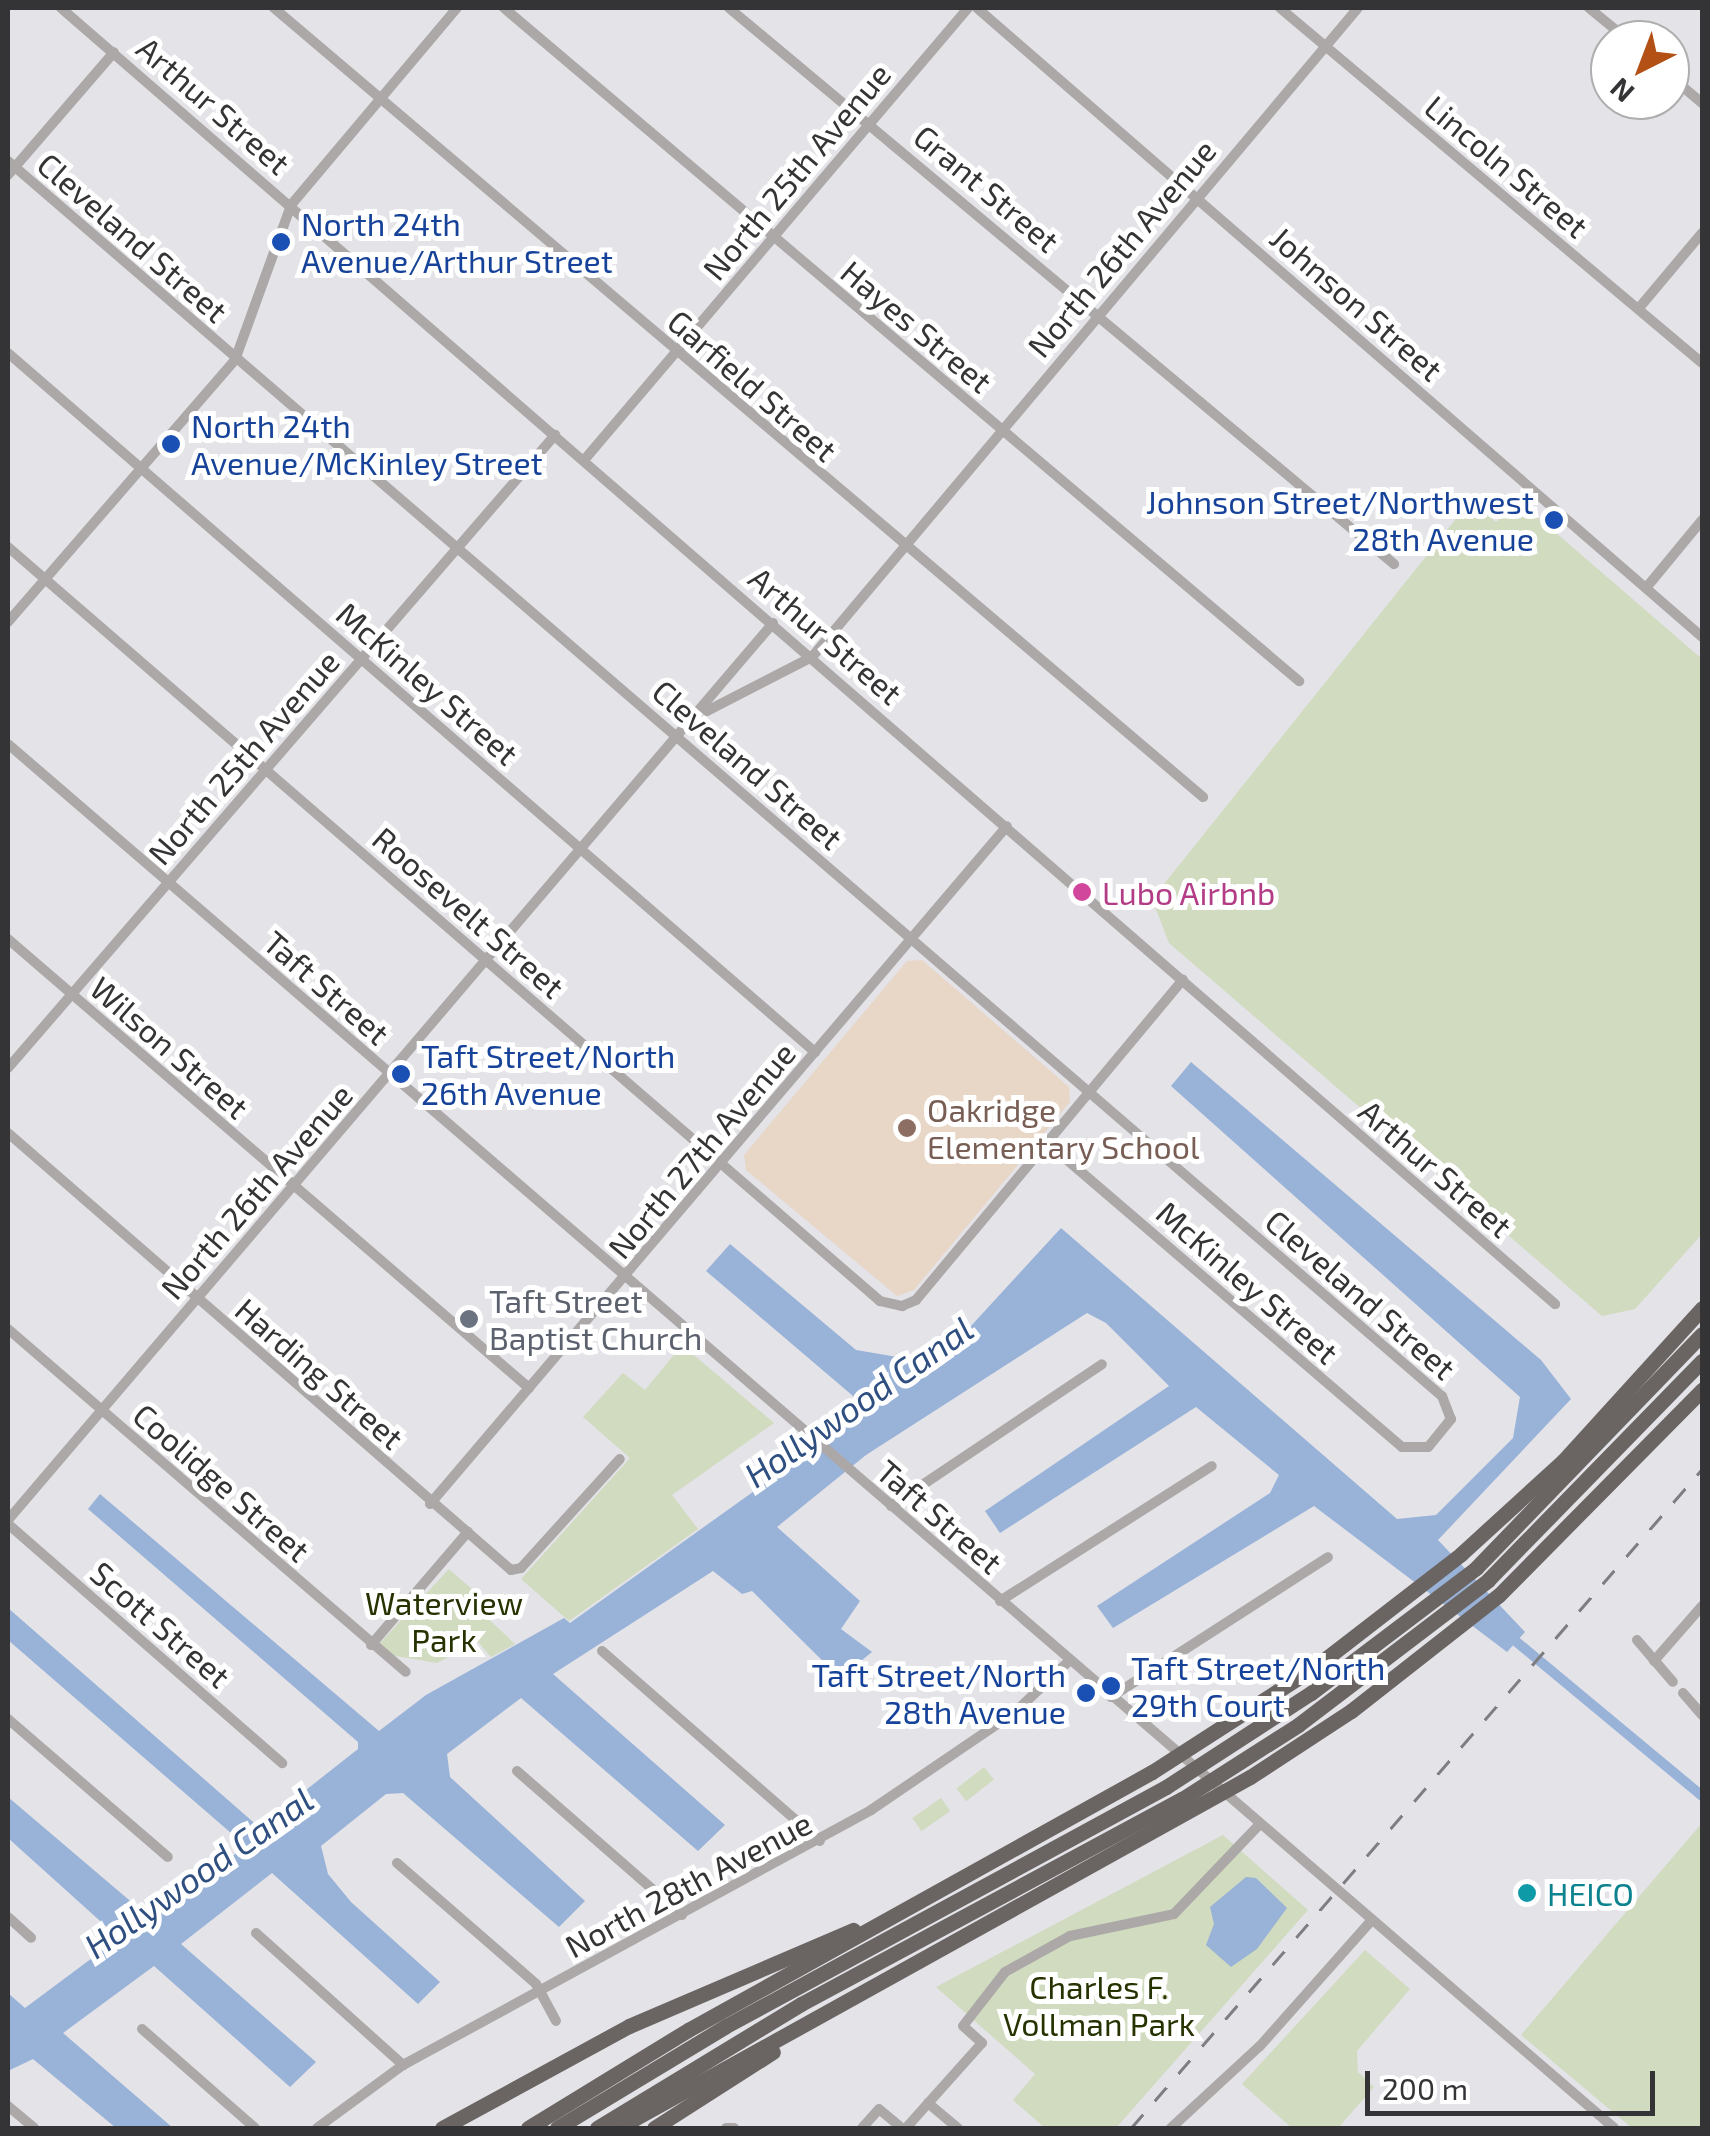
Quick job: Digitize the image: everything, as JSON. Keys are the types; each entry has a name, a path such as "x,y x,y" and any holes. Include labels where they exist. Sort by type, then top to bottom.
{"highway":[{"path":"528,2128 881,1921 1209,1738 1461,1554 1563,1460 1702,1308"},
{"path":"618,2128 1187,1804 1444,1615 1702,1334"},
{"path":"556,2128 726,2026 1220,1754 1429,1605 1482,1574 1702,1362"},
{"path":"597,2128 801,2004 1187,1804 1250,1777 1351,1711 1499,1595 1702,1390"},
{"path":"442,2128 628,2026 881,1921"},
{"path":"654,2128 906,1965"}],"street":[{"name":"Arthur Street","path":"62,8 585,458 1554,1304"},
{"name":"Garfield Street","path":"274,8 904,548 1203,797"},
{"path":"8,622 236,360 291,205 458,8"},
{"name":"Hayes Street","path":"504,8 1300,681"},
{"name":"Grant Street","path":"729,8 869,121 1394,564"},
{"name":"North 25th Avenue","path":"585,458 968,8"},
{"name":"Johnson Street","path":"977,8 1702,638"},
{"name":"Lincoln Street","path":"1280,8 1702,362"},
{"name":"North 26th Avenue","path":"701,714 812,658 1096,314 1358,8"},
{"path":"10,168 114,52"},
{"name":"Cleveland Street","path":"10,168 458,546 1452,1408 1451,1419 1418,1450"},
{"path":"1639,308 1702,233"},
{"name":"McKinley Street","path":"8,353 816,1052"},
{"name":"North 25th Avenue","path":"8,1068 556,435"},
{"path":"1646,588 1702,520"},
{"name":"Roosevelt Street","path":"8,546 880,1301 902,1306 916,1300 1049,1144"},
{"name":"North 26th Avenue","path":"8,1522 486,960 681,738 774,623"},
{"name":"Taft Street","path":"8,744 1068,1662 1614,2128"},
{"name":"North 27th Avenue","path":"430,1504 723,1166 1007,826"},
{"name":"Wilson Street","path":"8,939 528,1388"},
{"path":"1049,1144 1183,980"},
{"name":"Harding Street","path":"8,1134 510,1570 521,1568 620,1459"},
{"name":"McKinley Street","path":"1049,1144 1402,1447 1418,1450"},
{"name":"Coolidge Street","path":"8,1328 406,1672"},
{"path":"891,1506 1102,1364"},
{"path":"1000,1600 1212,1466"},
{"name":"Scott Street","path":"8,1522 282,1762"},
{"path":"371,1645 468,1532"},
{"path":"1111,1697 1328,1557"},
{"path":"1654,1661 1702,1606"},
{"path":"1637,1640 1673,1682"},
{"path":"602,1651 820,1841"},
{"name":"North 28th Avenue","path":"316,2128 403,2065 820,1841 988,1732 1068,1662"},
{"path":"1684,1694 1702,1715"},
{"path":"8,1719 168,1857"},
{"path":"517,1771 682,1915"},
{"path":"862,2128 879,2109 904,2128 928,2103 982,2043 964,2026 990,1986 1038,1950 1070,1936 1174,1914 1259,1825"},
{"path":"397,1863 541,1992 556,2021"},
{"path":"8,1917 31,1938"},
{"path":"1172,2128 1248,2059 1372,1920"},
{"path":"256,1933 403,2065"},
{"path":"142,2029 255,2128"},
{"path":"928,2103 958,2128"},
{"path":"8,2106 34,2128"}],"shaded area":[{"name":"Oakridge Elementary School","path":"922,960 1069,1087 1070,1102 914,1290 897,1296 746,1170 744,1155 907,961"}],"green space":[{"path":"1471,500 1496,522 1518,500 1702,659 1702,1234 1635,1309 1602,1316 1169,943 1152,899"},
{"path":"682,1345 774,1423 672,1495 698,1529 569,1621 521,1579 630,1458 583,1417 623,1373 645,1390"},
{"name":"Waterview Park","path":"449,1569 483,1599 478,1609 515,1644 491,1657 477,1641 437,1663 390,1655 380,1643"},
{"path":"984,1767 994,1780 966,1801 956,1789"},
{"path":"941,1798 950,1811 922,1831 912,1818"},
{"path":"1702,1823 1702,2128 1632,2128 1521,2035"},
{"name":"Charles F. Vollman Park","path":"1223,1835 1308,1910 1116,2128 1045,2128 1013,2100 1035,2074 936,1987"},
{"path":"1365,1950 1410,1989 1357,2051 1358,2072 1374,2087 1338,2128 1292,2128 1242,2084"}],"water":[{"path":"1191,1062 1541,1360 1571,1399 1438,1540 1525,1632 1507,1652 1314,1506 1113,1628 1097,1606 1270,1493 1279,1475 1196,1407 1000,1533 985,1511 1169,1386 1106,1323 1087,1313 866,1455 777,1527 860,1601 841,1629 872,1652 840,1678 752,1591 742,1594 713,1571 553,1674 725,1825 698,1851 521,1698 447,1754 450,1777 585,1901 559,1927 403,1793 386,1794 321,1846 328,1874 351,1902 440,1982 418,2004 272,1873 181,1944 316,2062 290,2087 154,1966 63,2033 173,2128 116,2128 33,2059 8,2071 8,1993 25,2008 119,1938 8,1838 8,1797 149,1917 246,1846 8,1640 8,1608 259,1827 358,1749 358,1742 88,1509 100,1494 379,1731 426,1695 564,1618 570,1623 796,1461 814,1458 858,1411 853,1396 706,1271 730,1244 856,1350 921,1361 971,1326 1061,1228 1397,1519 1436,1515 1513,1438 1520,1397 1171,1086"},
{"path":"1246,1877 1256,1878 1287,1908 1257,1949 1231,1967 1206,1945 1214,1924 1210,1907"}],"waterway":[{"name":"Hollywood Canal","path":"1507,1634 1702,1796"}],"railway":[{"path":"1131,2128 1702,1469"}],"place":[{"name":"North 24th Avenue/Arthur Street","path":"281,242"},
{"name":"North 24th Avenue/McKinley Street","path":"171,444"},
{"name":"Johnson Street/Northwest 28th Avenue","path":"1554,520"},
{"name":"Lubo Airbnb","path":"1082,892"},
{"name":"Taft Street/North 26th Avenue","path":"401,1074"},
{"name":"Oakridge Elementary School","path":"907,1128"},
{"name":"Taft Street Baptist Church","path":"469,1319"},
{"name":"Taft Street/North 29th Court","path":"1111,1686"},
{"name":"Taft Street/North 28th Avenue","path":"1086,1693"},
{"name":"HEICO","path":"1527,1893"}]}
